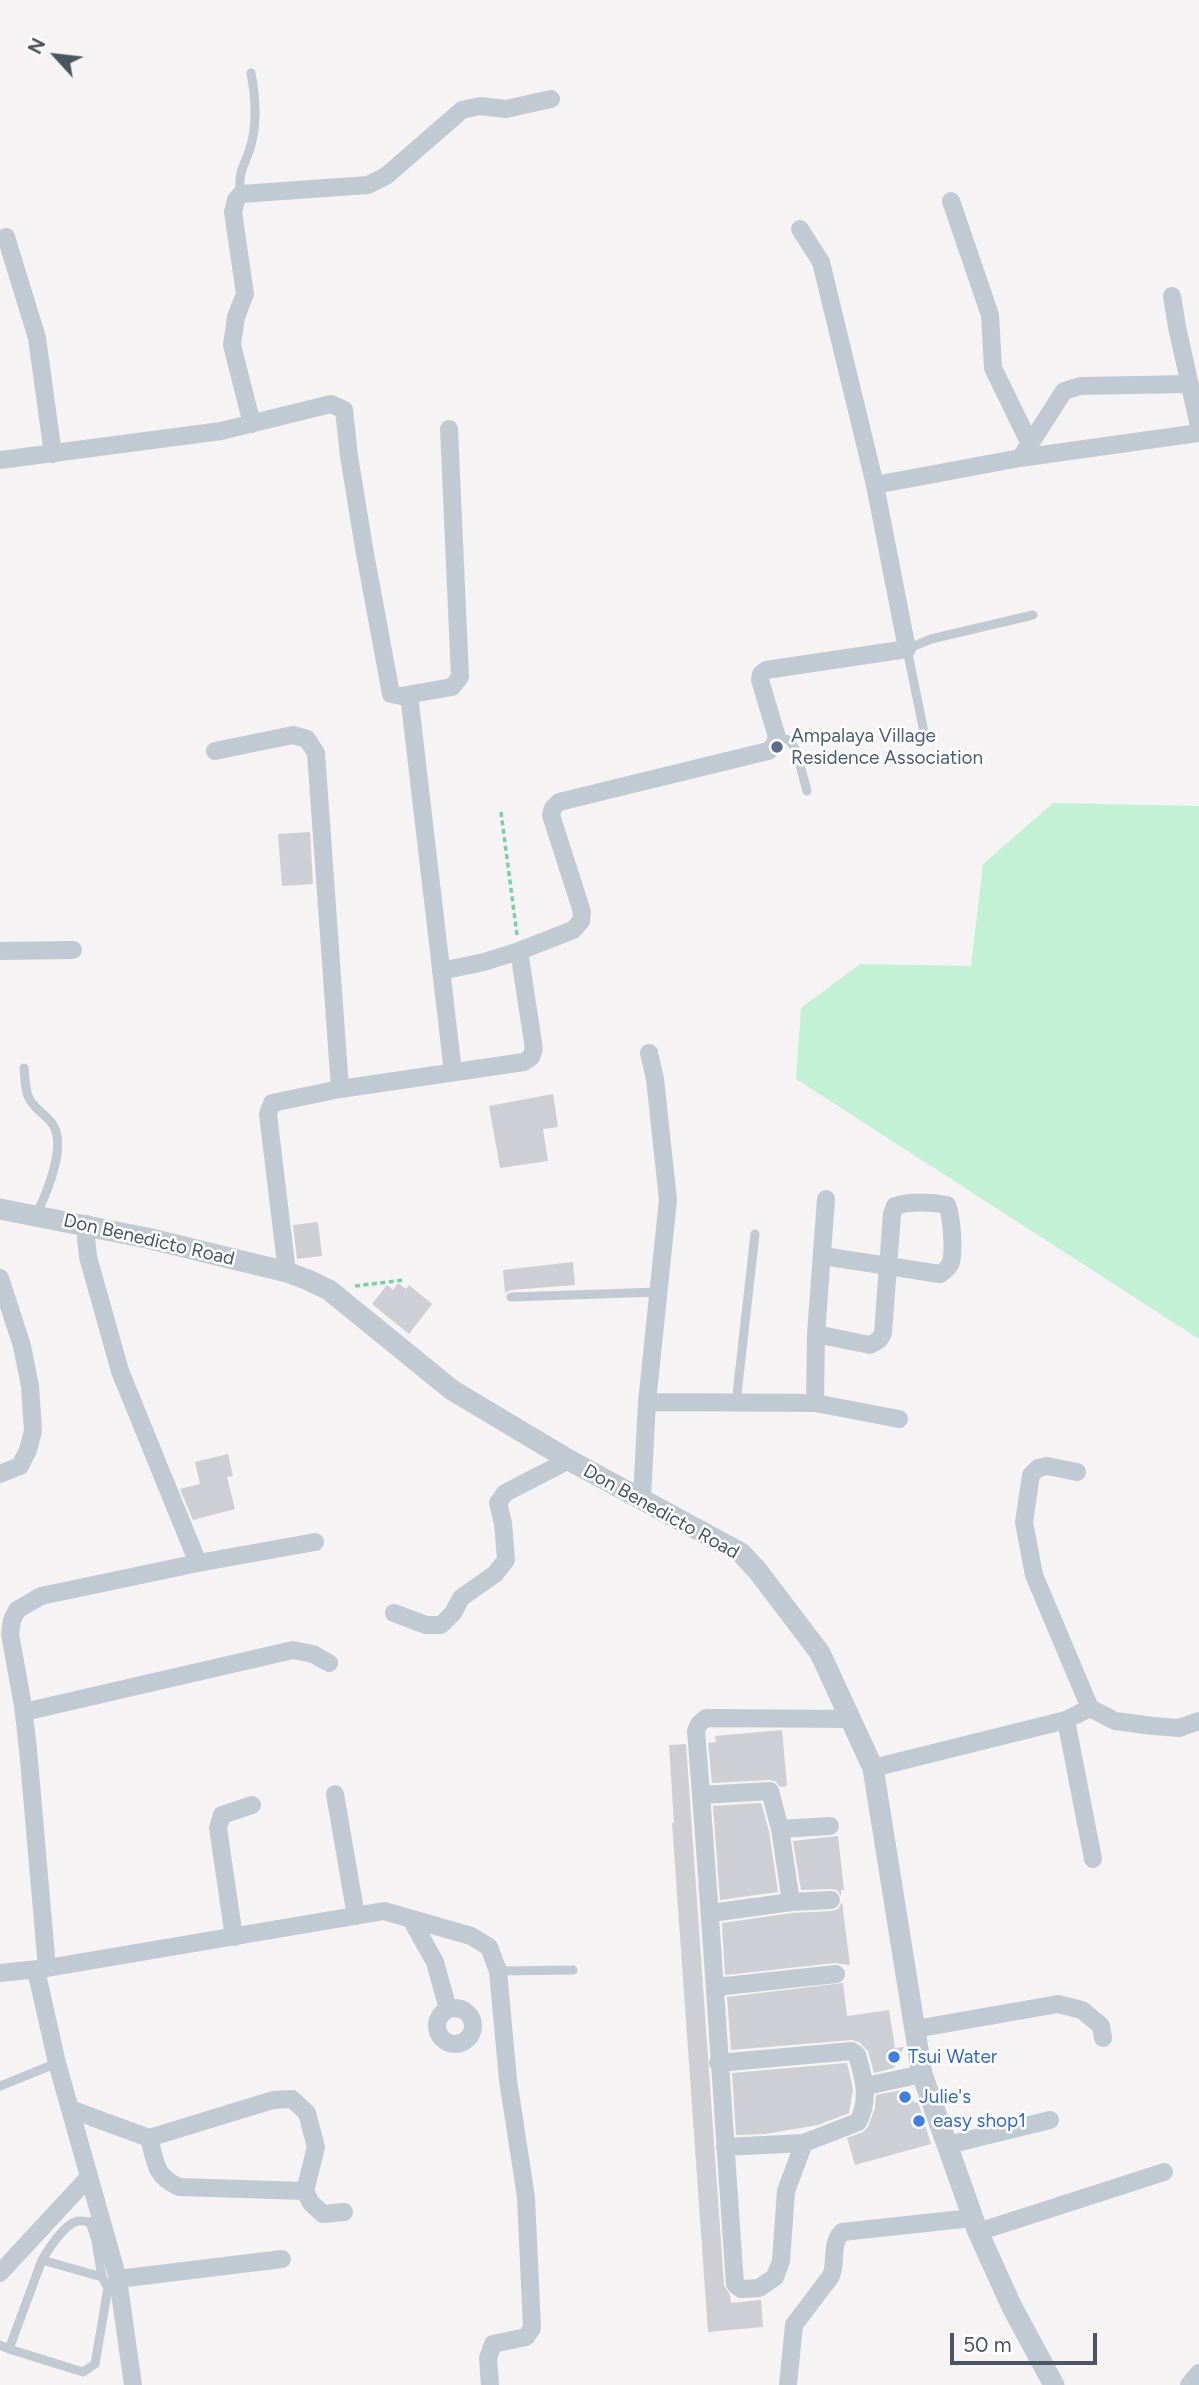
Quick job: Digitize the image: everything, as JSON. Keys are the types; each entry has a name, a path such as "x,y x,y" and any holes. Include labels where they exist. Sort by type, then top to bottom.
{"street":[{"path":"252,424 232,345 236,317 245,294 233,212 236,200 241,194 368,186 386,176 462,110 480,106 506,109 551,99"},
{"path":"951,201 990,315 993,368 1025,451"},
{"path":"442,971 519,951 573,930 581,921 582,912 551,814 559,802 768,751 774,746 777,737 760,680 761,674 766,670 907,649 876,485 821,262 800,229"},
{"path":"6,237 37,338 53,454"},
{"path":"1172,296 1199,426"},
{"path":"1025,451 1064,391 1080,386 1190,384"},
{"path":"0,460 221,430 331,404 344,410 351,469 391,694 401,696 452,687 460,677 449,429"},
{"path":"876,485 1025,451 1199,433"},
{"path":"410,695 453,1072"},
{"path":"215,751 293,735 307,740 316,753 340,1089"},
{"path":"0,951 73,950"},
{"path":"287,1272 268,1114 272,1104 340,1089 524,1062 531,1057 534,1049 519,951"},
{"path":"642,1499 647,1402 668,1200 655,1079 649,1053"},
{"path":"815,1403 816,1334 826,1199"},
{"path":"816,1334 870,1345 878,1340 883,1333 889,1265 892,1214 895,1206 902,1203 947,1205 950,1213 952,1260 947,1270 940,1274 889,1265 823,1256"},
{"name":"Don Benedicto Road","path":"0,1209 87,1224 287,1272 329,1290 452,1390 569,1461 741,1553 757,1570 820,1653 873,1768 922,2074 975,2225 1012,2307 1054,2385"},
{"path":"87,1224 88,1257 120,1371 198,1563"},
{"path":"0,1284 22,1346 30,1386 33,1431 20,1466 0,1474"},
{"path":"647,1402 815,1403 899,1419"},
{"path":"394,1613 425,1625 441,1625 453,1613 461,1598 495,1574 506,1560 503,1523 498,1503 505,1493 569,1461"},
{"path":"1077,1472 1047,1465 1038,1468 1031,1475 1024,1522 1034,1575 1090,1708 1115,1721 1153,1726 1179,1728 1199,1721"},
{"path":"133,2385 88,2178 57,2063 41,1969 33,1797 24,1712 10,1634 12,1620 18,1610 41,1596 315,1542"},
{"path":"24,1712 293,1650 313,1654 330,1663"},
{"path":"873,1768 1066,1720 1090,1708"},
{"path":"804,2143 786,2191 781,2261 775,2277 759,2288 741,2289 735,2284 718,2063 711,1913 696,1731 706,1718 851,1719"},
{"path":"1066,1720 1093,1858"},
{"path":"701,1795 770,1791 780,1829 791,1902"},
{"path":"335,1794 356,1916"},
{"path":"234,1937 218,1828 222,1815 252,1805"},
{"path":"780,1829 830,1826"},
{"path":"711,1913 791,1902 831,1900"},
{"path":"0,1972 41,1969 384,1911 471,1936 489,1947 498,1971 508,2080 527,2197 532,2328 526,2337 493,2344 488,2358 490,2385"},
{"path":"412,1921 435,1962 448,2009"},
{"path":"716,1987 836,1974"},
{"path":"915,2029 1058,2004 1082,2010 1101,2026 1103,2038"},
{"path":"718,2063 852,2052 857,2055 866,2086 863,2112 858,2122 804,2143 725,2147"},
{"path":"866,2086 922,2074"},
{"path":"69,2109 149,2138 273,2099 292,2099 307,2113 316,2147 304,2191 311,2203 323,2214 344,2212"},
{"path":"948,2145 1050,2120"},
{"path":"149,2138 159,2174 167,2182 179,2187 304,2191"},
{"path":"788,2385 794,2325 831,2277 835,2241 842,2232 975,2225 1164,2172"},
{"path":"0,2273 88,2178"},
{"path":"110,2278 282,2259"},
{"path":"1189,2385 1199,2373"}],"lane":[{"path":"241,194 241,170 253,139 255,94 251,74"},
{"path":"924,732 907,649 932,639 1033,615"},
{"path":"777,737 789,740 796,750 807,792"},
{"path":"24,1069 28,1097 53,1125 58,1138 51,1179 36,1216"},
{"path":"736,1402 755,1234"},
{"path":"511,1297 659,1292"},
{"path":"498,1971 573,1970"},
{"path":"0,2086 57,2063"},
{"path":"79,2220 90,2222 110,2278 95,2364 83,2372 5,2347 42,2260 70,2225 79,2220"},
{"path":"42,2260 110,2278"}],"path":[{"path":"500,812 519,951"},
{"path":"329,1290 404,1280"}],"green space":[{"path":"1053,803 1199,806 1199,1339 796,1079 801,1008 860,964 971,966 983,864"}],"building":[{"path":"310,832 313,884 282,886 278,834"},
{"path":"553,1094 558,1127 543,1129 548,1161 500,1168 489,1106"},
{"path":"318,1222 322,1256 297,1259 293,1225"},
{"path":"573,1262 575,1285 511,1290 505,1293 503,1270"},
{"path":"398,1283 406,1289 409,1285 432,1304 409,1334 372,1304 387,1285 393,1290"},
{"path":"228,1454 233,1476 227,1477 235,1509 193,1520 180,1489 200,1484 195,1462"},
{"path":"782,1730 787,1786 780,1787 775,1781 769,1780 712,1783 708,1743 716,1742 715,1736"},
{"path":"686,1744 724,2285 731,2303 761,2300 763,2327 708,2332 672,1823 669,1745"},
{"path":"761,1803 769,1831 778,1892 720,1900 713,1806"},
{"path":"838,1836 844,1890 841,1890 841,1896 837,1890 831,1889 801,1890 793,1841"},
{"path":"842,1902 850,1965 835,1963 725,1975 722,1923 792,1913 832,1911 838,1909"},
{"path":"843,1983 847,2016 889,2010 895,2048 904,2047 894,2068 874,2073 868,2051 859,2042 852,2040 731,2050 727,1997"},
{"path":"847,2063 853,2089 849,2113 818,2125 765,2134 736,2135 732,2073"},
{"path":"902,2090 915,2103 918,2102 931,2144 855,2165 847,2138 863,2132 868,2127 875,2108 876,2095"}],"place":[{"name":"Ampalaya Village Residence Association","path":"777,747"},
{"name":"Tsui Water","path":"894,2057"},
{"name":"Julie's","path":"905,2097"},
{"name":"easy shop1","path":"919,2121"}]}
